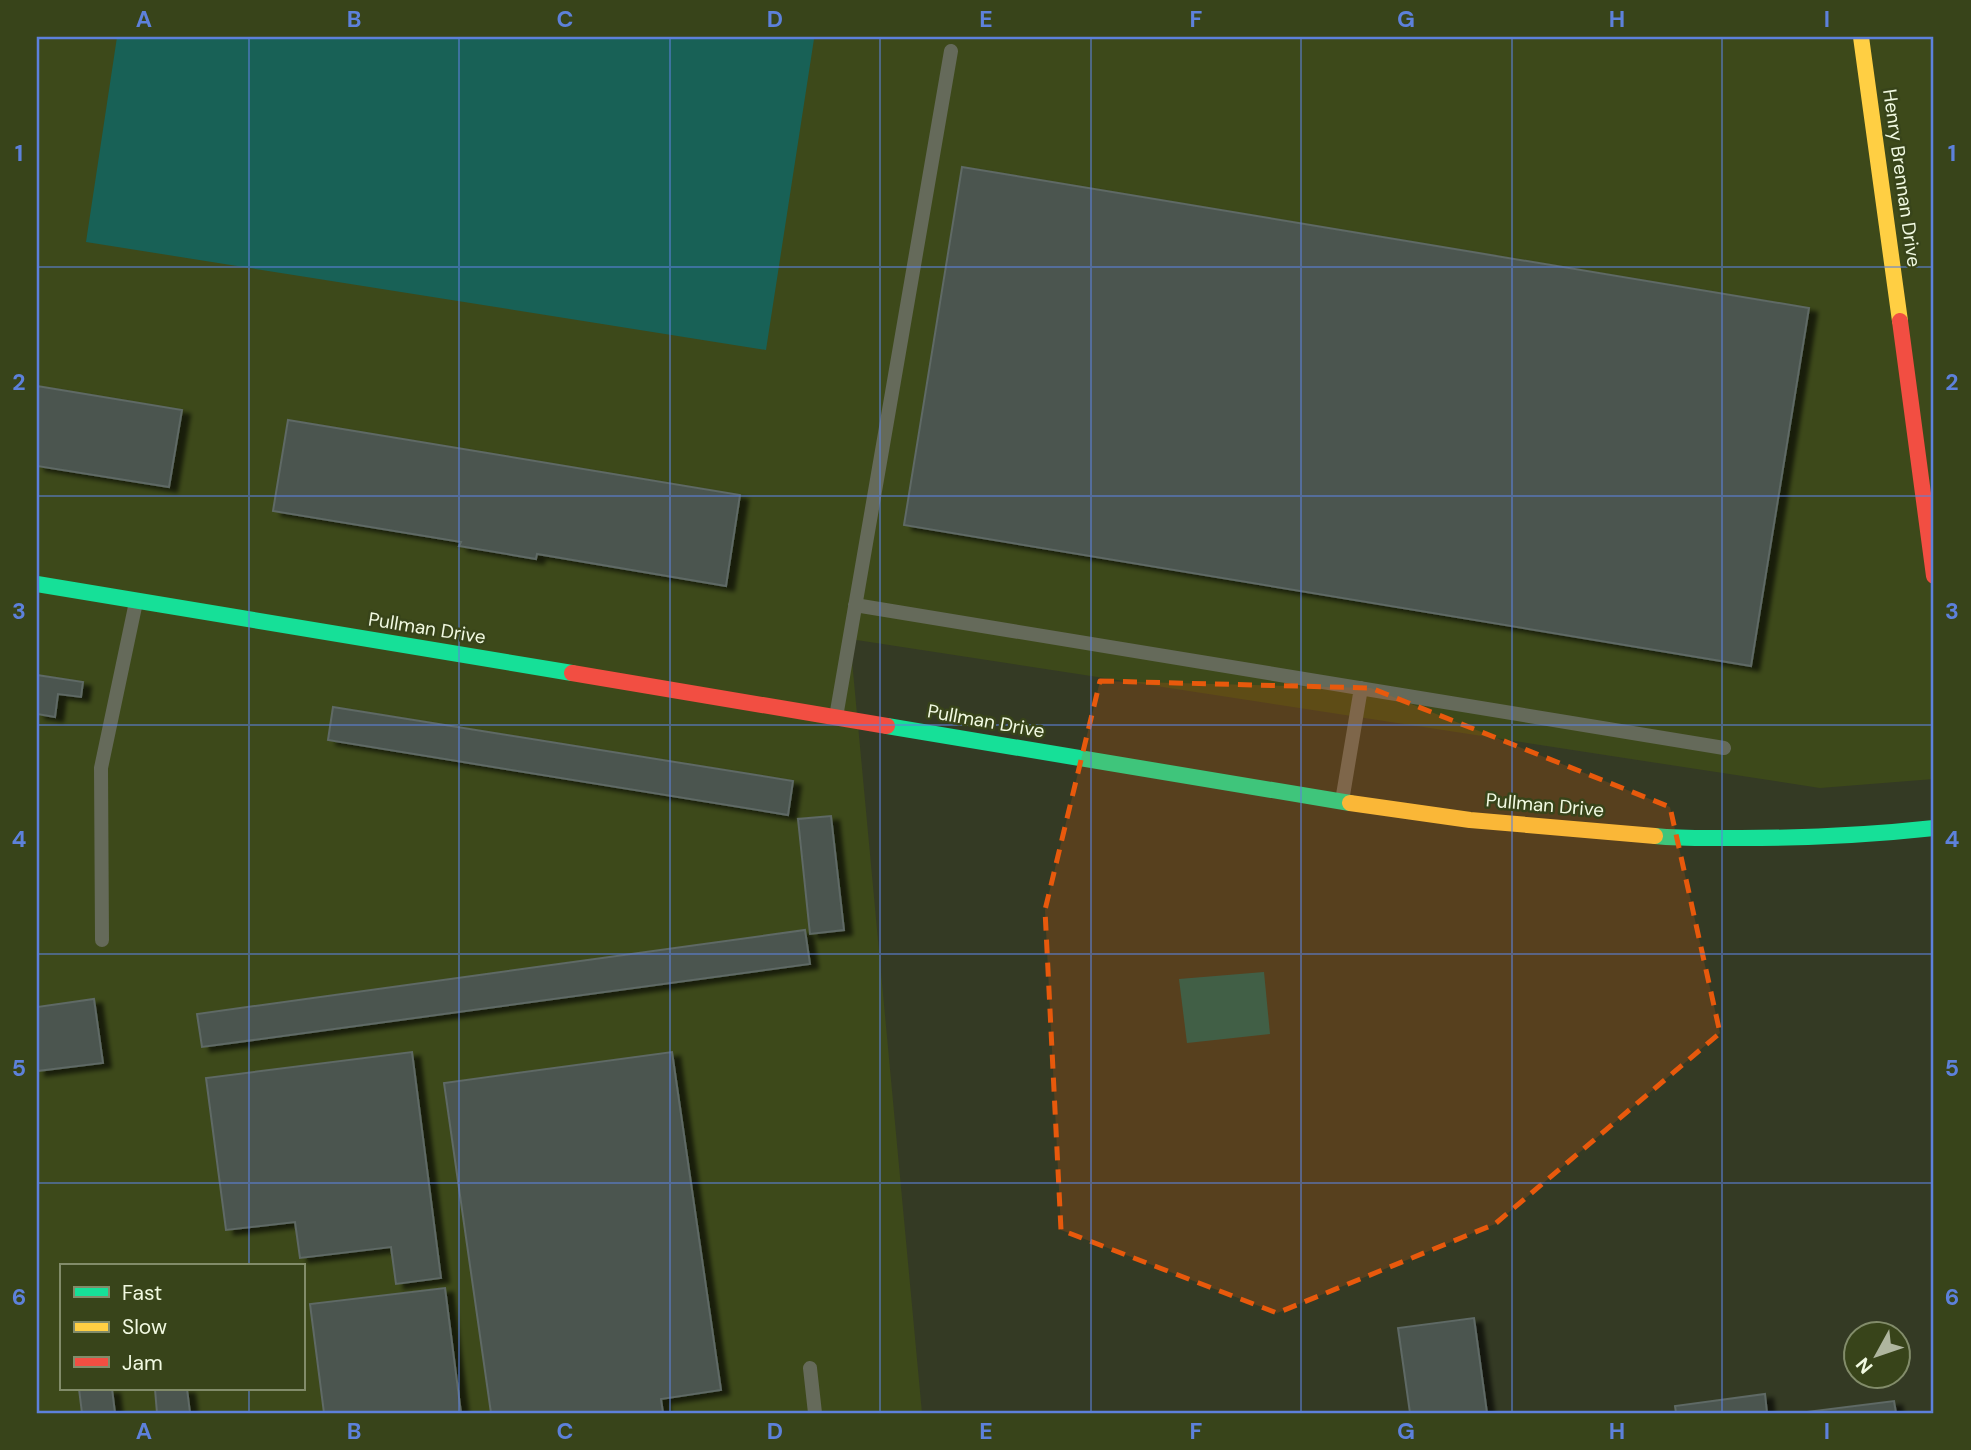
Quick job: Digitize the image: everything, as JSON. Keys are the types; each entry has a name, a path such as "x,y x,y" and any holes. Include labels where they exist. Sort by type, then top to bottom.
{"street":[{"name":"Henry Brennan Drive","path":"1861,37 1934,576"},
{"name":"Pullman Drive","path":"37,584 1341,802 1470,820 1675,838 1871,835 1934,828"}],"lane":[{"path":"836,717 951,51"},
{"path":"102,940 102,768 136,601"},
{"path":"855,606 1724,748"},
{"path":"1341,802 1361,688"},
{"path":"810,1368 815,1413"}],"highlighted area":[{"path":"1100,681 1371,688 1670,807 1720,1033 1495,1224 1277,1313 1061,1230 1045,910"}],"shaded area":[{"path":"37,37 1934,37 1934,779 1820,788 850,639 922,1413 37,1413"}],"water":[{"path":"117,37 814,39 766,350 86,242"},
{"path":"1264,972 1270,1034 1187,1043 1179,979"}],"building":[{"path":"962,167 1809,308 1751,666 904,525"},
{"path":"37,386 182,410 169,487 37,466"},
{"path":"288,420 740,495 726,586 537,554 536,559 459,546 461,542 273,511"},
{"path":"37,675 83,682 81,697 58,694 55,717 37,714"},
{"path":"333,707 793,781 788,815 328,740"},
{"path":"831,816 844,930 810,934 798,819"},
{"path":"805,930 810,964 202,1047 197,1014"},
{"path":"94,999 103,1063 37,1071 37,1007"},
{"path":"412,1052 441,1278 396,1284 391,1247 300,1258 295,1222 226,1230 206,1078"},
{"path":"672,1052 721,1390 661,1399 663,1413 491,1413 444,1083"},
{"path":"445,1288 461,1413 324,1413 310,1304"},
{"path":"1474,1318 1487,1413 1410,1413 1398,1328"},
{"path":"79,1390 112,1390 115,1413 82,1413"},
{"path":"155,1390 187,1390 190,1413 157,1413"},
{"path":"1765,1394 1767,1413 1676,1413 1675,1406"},
{"path":"1894,1401 1896,1413 1799,1413"}],"traffic: fast":[{"path":"37,584 572,673"},
{"path":"887,726 1350,803"},
{"path":"1655,836 1789,837 1934,828"}],"traffic: slow":[{"path":"1861,37 1900,321"},
{"path":"1350,803 1470,820 1655,836"}],"traffic: jam":[{"path":"1900,321 1934,576"},
{"path":"572,673 887,726"}]}
